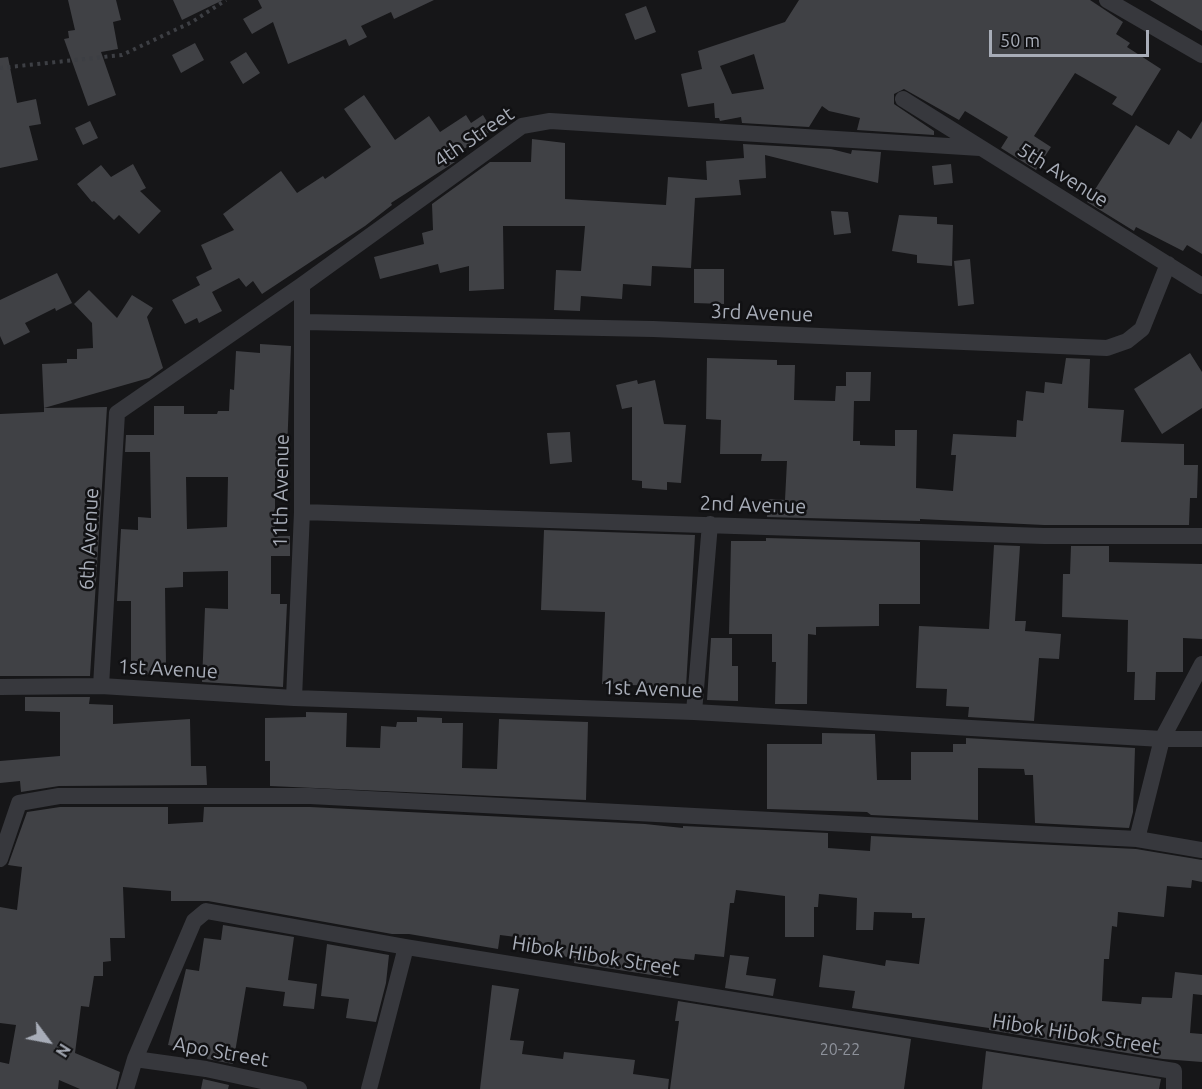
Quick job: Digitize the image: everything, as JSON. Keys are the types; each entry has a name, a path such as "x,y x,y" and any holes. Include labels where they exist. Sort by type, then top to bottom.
{"street":[{"path":"1107,0 1202,55"},
{"name":"5th Avenue","path":"903,99 1202,286"},
{"name":"4th Street","path":"132,402 302,285 522,126 550,121 980,148"},
{"name":"3rd Avenue","path":"304,322 653,329 1107,348 1127,341 1142,329 1168,264"},
{"name":"11th Avenue","path":"294,698 302,512 304,322 302,285"},
{"name":"6th Avenue","path":"101,686 117,413 132,402"},
{"name":"2nd Avenue","path":"302,512 1044,536 1202,536"},
{"path":"694,712 710,524"},
{"path":"1137,839 1162,739 1202,664"},
{"name":"1st Avenue","path":"0,687 101,686 294,698 694,712 1162,739 1202,739"},
{"path":"0,859 19,803 59,796 310,796 1137,839 1202,849"},
{"name":"Hibok Hibok Street","path":"126,1089 135,1059 194,921 206,911 406,947 1174,1071 1174,1089"},
{"path":"369,1089 406,947"},
{"name":"Apo Street","path":"135,1059 206,1069 299,1089"}],"path":[{"path":"0,68 122,55 192,22 226,0"}],"building":[{"path":"68,0 116,0 121,20 113,22 118,49 101,52 116,95 88,106 64,39 69,38 68,31 75,30"},
{"path":"173,0 223,0 182,20"},
{"path":"258,0 434,0 394,19 391,12 361,26 367,37 349,46 346,39 288,64 273,22 252,34 243,19 262,8"},
{"path":"799,0 1090,0 1123,22 1116,34 1130,43 1127,47 1161,69 1132,116 1112,104 1117,97 1075,73 1034,136 1051,147 1036,170 1001,148 1008,137 965,111 959,120 904,89 894,94 894,104 934,131 934,135 857,130 860,118 829,111 822,106 809,127 742,123 741,117 720,121 719,118 715,118 714,103 688,107 681,74 702,69 698,51 785,22","holes":["754,54 764,89 732,94 720,66"]},
{"path":"1150,0 1202,0 1202,31"},
{"path":"646,6 656,32 635,40 625,14"},
{"path":"195,43 204,60 181,73 172,55"},
{"path":"246,52 260,73 243,84 230,62"},
{"path":"8,57 17,103 36,99 41,124 29,126 38,160 0,168 0,58"},
{"path":"364,95 395,140 429,116 440,132 466,115 471,123 483,115 492,130 445,162 455,162 391,203 392,205 365,226 262,294 253,281 246,287 239,278 212,292 222,311 199,323 197,318 185,324 172,300 200,285 196,277 212,269 201,245 234,230 223,214 281,171 297,193 323,176 325,179 371,147 344,109"},
{"path":"90,121 98,138 83,145 75,128"},
{"path":"1202,121 1202,254 1187,245 1183,251 1136,227 1134,231 1087,202 1136,125 1169,145 1178,130 1191,139"},
{"path":"532,139 565,143 565,199 666,205 668,177 707,180 706,161 744,158 743,144 831,149 851,154 852,150 881,152 878,183 765,155 766,178 739,180 741,195 695,198 691,268 652,266 651,286 623,284 622,299 581,296 580,311 554,310 556,270 581,271 585,226 503,226 504,289 469,291 469,266 440,273 438,264 380,279 374,257 424,244 422,233 433,230 432,204 490,162 531,162"},
{"path":"133,164 146,188 140,191 161,211 139,234 119,215 114,220 94,201 92,202 77,184 101,165 111,177"},
{"path":"951,164 953,183 934,185 932,166"},
{"path":"831,211 848,212 851,233 834,235"},
{"path":"899,215 937,217 937,224 953,225 952,266 917,263 917,255 892,251"},
{"path":"970,259 974,304 958,306 954,261"},
{"path":"694,269 724,269 724,304 694,303"},
{"path":"57,273 72,303 56,311 55,308 25,323 30,332 4,345 0,336 0,300"},
{"path":"89,290 117,318 132,295 153,308 147,317 163,368 149,378 44,408 42,364 67,363 67,359 77,359 77,349 93,348 92,323 74,304"},
{"path":"260,344 291,346 286,478 275,478 275,536 290,536 290,556 271,556 271,594 280,594 280,604 287,604 283,687 202,682 205,608 228,609 228,571 183,572 183,587 165,588 166,664 155,664 155,675 131,675 131,601 117,601 121,529 138,530 138,517 151,518 150,452 125,452 126,435 154,435 154,406 184,406 184,414 217,414 218,411 229,411 230,389 234,390 236,351 260,353","holes":["186,477 228,477 227,527 187,529"]},
{"path":"1190,353 1202,372 1202,408 1162,434 1134,389"},
{"path":"707,358 777,360 777,365 795,365 794,400 835,401 836,386 846,386 846,372 871,372 870,401 854,401 853,441 860,441 860,445 895,446 895,430 917,430 916,488 953,491 956,455 951,455 953,434 1016,437 1017,420 1023,421 1026,391 1044,393 1045,382 1062,384 1066,358 1090,359 1088,408 1124,410 1121,442 1184,444 1184,465 1198,465 1197,498 1190,498 1189,525 1044,525 920,519 920,521 767,517 768,499 785,500 787,461 761,461 762,454 720,454 721,420 706,419"},
{"path":"637,380 638,384 655,380 664,424 686,425 681,483 667,482 667,490 642,488 642,481 632,480 632,407 622,409 616,385"},
{"path":"107,407 90,676 0,676 0,414 44,412 44,408"},
{"path":"570,432 572,462 550,464 547,433"},
{"path":"544,530 695,535 686,687 602,684 605,612 541,610"},
{"path":"766,538 920,542 920,604 879,604 879,626 816,627 816,635 808,634 807,704 775,704 776,662 772,662 772,634 729,634 731,541 766,541"},
{"path":"994,545 1020,546 1015,621 1026,621 1025,631 1061,634 1059,659 1039,658 1034,721 968,717 969,707 946,706 947,689 916,688 919,626 989,629"},
{"path":"1071,546 1109,546 1109,562 1202,564 1202,639 1183,638 1183,672 1156,672 1155,700 1134,700 1135,672 1127,672 1128,620 1062,617 1063,574 1070,574"},
{"path":"711,638 732,638 732,666 738,666 738,701 707,700"},
{"path":"25,697 90,697 89,704 113,705 113,724 190,719 191,766 206,766 207,785 59,786 21,792 20,781 0,783 0,761 60,756 60,712 25,711"},
{"path":"306,712 347,713 346,747 380,748 381,726 396,727 397,722 417,722 417,717 442,718 442,723 463,723 462,768 497,769 499,719 588,722 586,800 270,786 270,761 265,761 265,718 306,717"},
{"path":"822,733 875,734 877,780 911,780 911,752 953,752 953,744 966,744 966,738 1135,748 1133,812 1129,828 1035,823 1033,775 1025,775 1024,769 978,768 978,820 871,815 867,812 767,809 767,744 822,744"},
{"path":"60,807 168,807 168,824 203,822 204,807 310,807 645,824 683,828 683,826 828,833 828,848 870,851 871,836 1136,849 1202,860 1202,882 1192,880 1191,888 1167,886 1164,917 1118,912 1117,927 1112,926 1109,959 1104,959 1102,1001 1141,1004 1142,997 1172,998 1175,972 1202,975 1202,995 1193,994 1190,1033 1202,1034 1202,1062 1163,1059 989,1030 989,1028 852,1008 855,991 819,987 823,955 885,966 886,960 919,964 925,918 912,918 912,913 874,912 873,930 856,930 857,898 819,894 818,907 814,907 814,937 785,937 785,896 736,890 734,903 730,903 724,957 695,954 694,960 674,958 671,978 574,963 575,958 531,952 532,939 500,935 498,949 409,934 392,934 208,901 171,901 171,891 123,887 125,938 110,938 111,961 103,962 103,976 94,976 89,1007 81,1006 75,1053 120,1072 116,1089 80,1089 59,1080 58,1089 0,1089 0,1062 9,1064 16,1025 0,1023 0,907 17,910 22,867 8,865 27,812"},
{"path":"223,925 294,937 288,980 317,984 314,1009 283,1006 285,992 246,987 233,1064 207,1059 208,1053 168,1045 186,969 199,971 204,938 221,940"},
{"path":"327,944 389,955 386,983 376,1022 346,1018 349,999 321,996"},
{"path":"730,955 749,957 746,975 776,979 773,996 725,988"},
{"path":"492,985 519,989 510,1040 524,1041 522,1054 563,1059 564,1052 635,1060 633,1074 669,1079 668,1089 480,1089"},
{"path":"678,1001 911,1039 904,1089 670,1089 679,1021 675,1021"},
{"path":"986,1051 1161,1079 1159,1089 982,1089"},
{"path":"203,1079 229,1085 228,1089 201,1089"}]}
